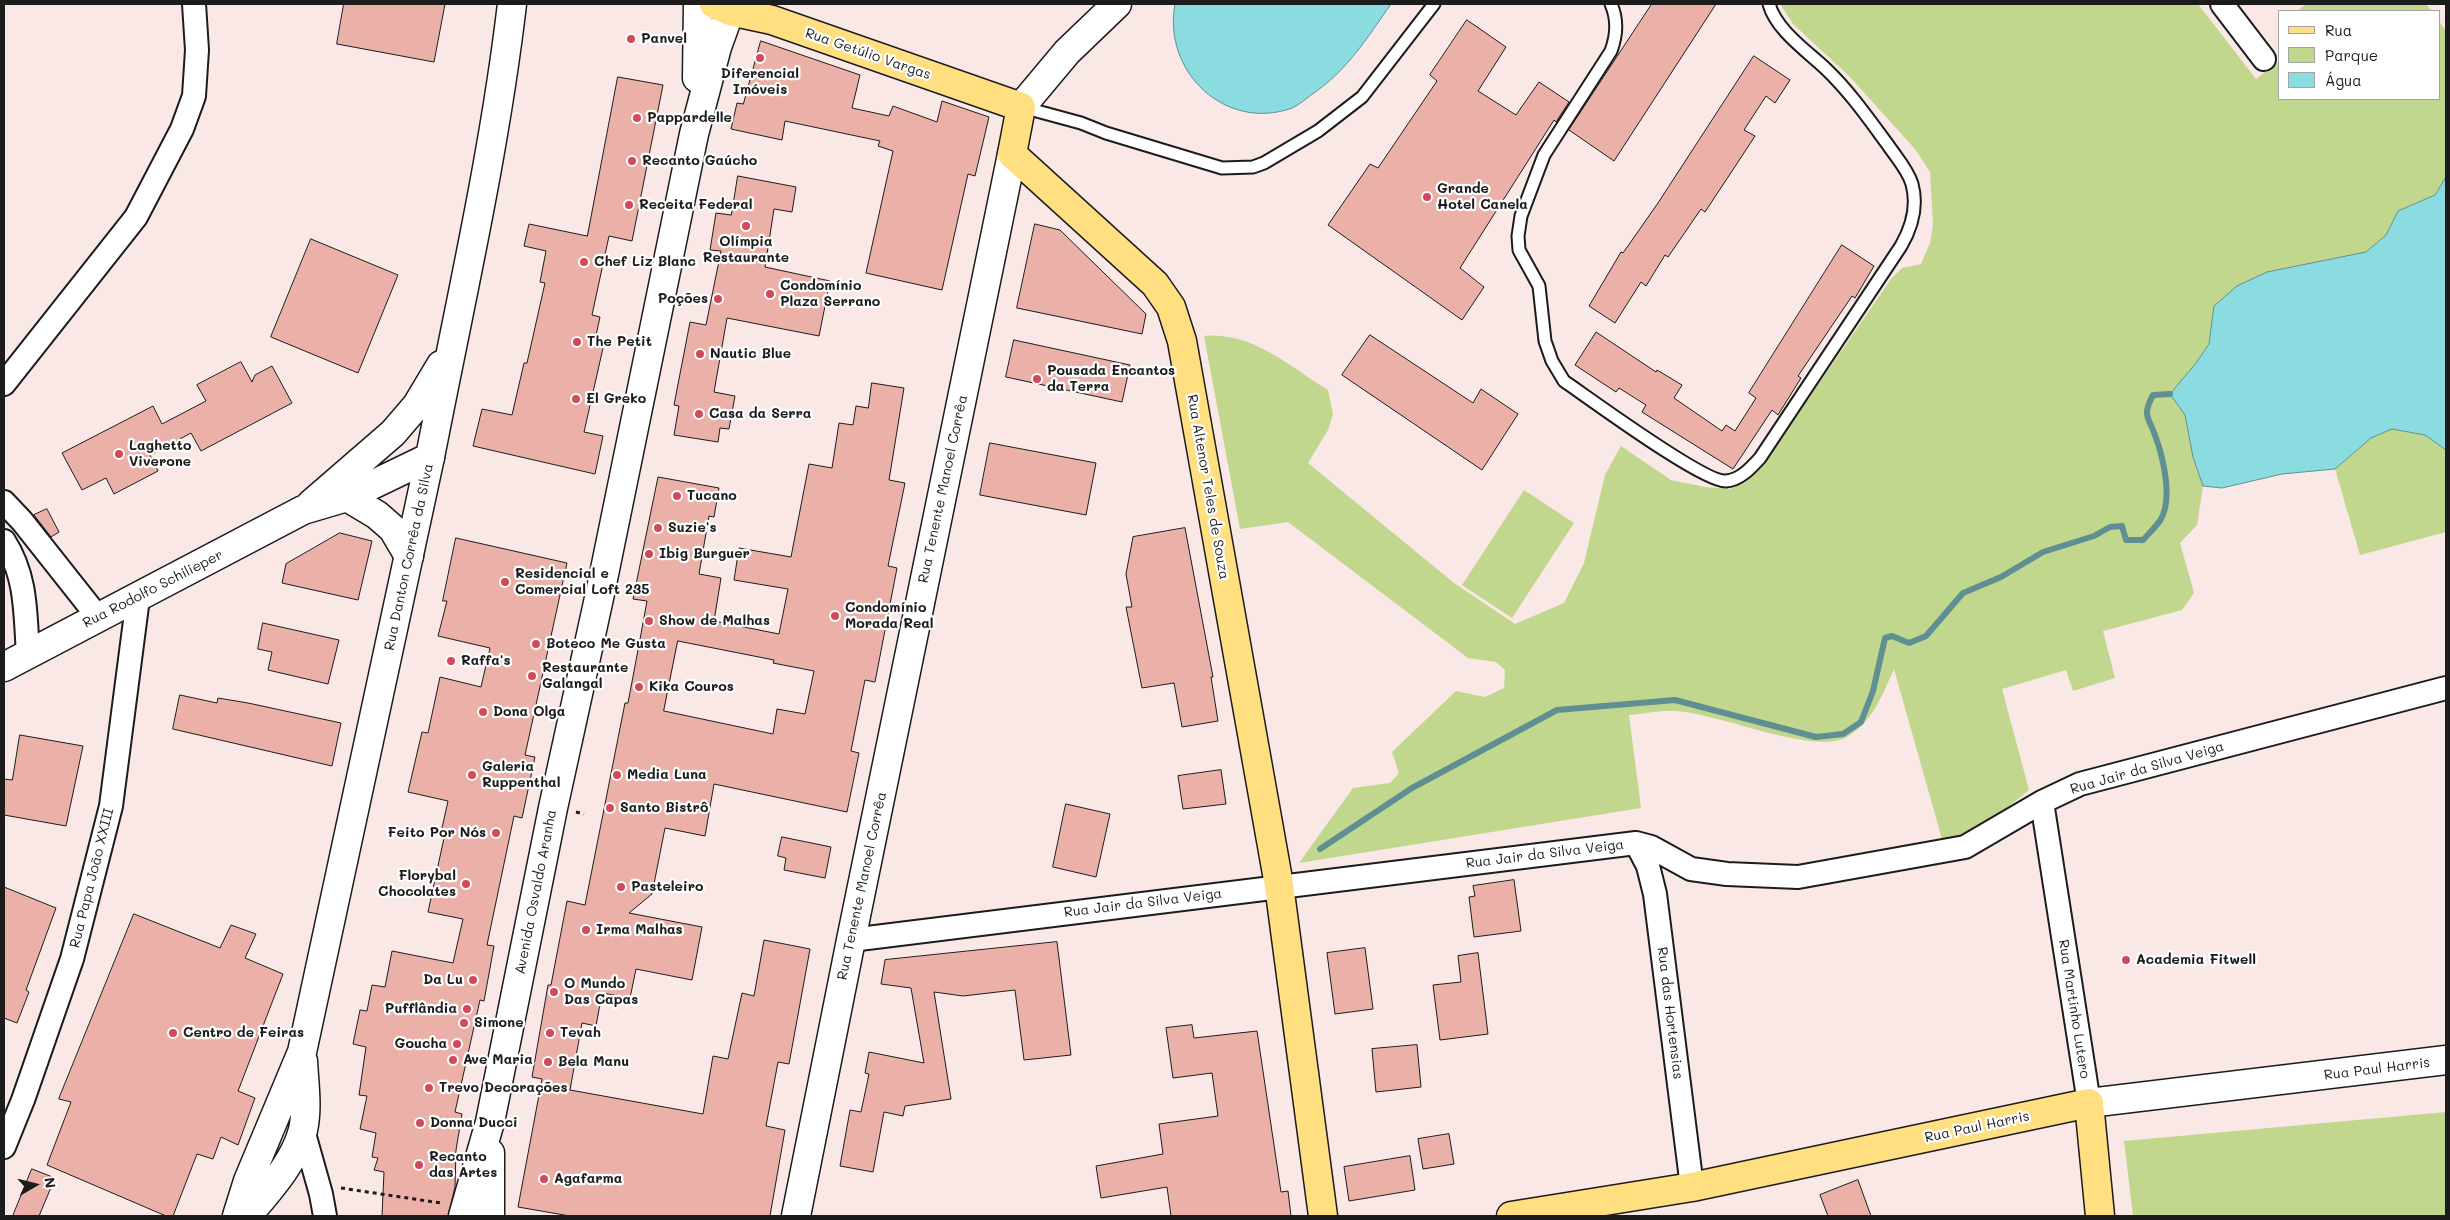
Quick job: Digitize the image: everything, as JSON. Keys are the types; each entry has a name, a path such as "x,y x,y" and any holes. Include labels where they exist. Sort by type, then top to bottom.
{"main road":[{"name":"Rua Getúlio Vargas","path":"724,6 772,20 1021,107"},
{"name":"Rua Tenente Manoel Corrêa","path":"1012,154 1021,107"},
{"name":"Rua Altenor Teles de Souza","path":"1012,154 1155,284 1171,307 1182,341 1279,885 1323,1216"},
{"name":"Rua Paul Harris","path":"1511,1216 1692,1187 2089,1103"},
{"name":"Rua Martinho Lutero","path":"2089,1103 2100,1216"}],"street":[{"path":"4,384 136,218 182,129 194,96 197,50 194,4"},
{"name":"Rua Danton Corrêa da Silva","path":"236,1216 248,1181 302,1052 430,457 487,176 506,61 512,4"},
{"name":"Rua Danton Corrêa da Silva","path":"506,61 526,4"},
{"name":"Avenida Osvaldo Aranha","path":"694,134 699,42 698,4"},
{"name":"Rua Tenente Manoel Corrêa","path":"1021,107 1066,52 1117,4"},
{"path":"2222,4 2264,59"},
{"name":"Avenida Osvaldo Aranha","path":"464,1211 490,1122 553,808 601,589 694,134 724,6"},
{"name":"Rua Tenente Manoel Corrêa","path":"796,1216 1012,154"},
{"name":"Rua Rodolfo Schilieper","path":"303,510 393,433 417,405 452,346"},
{"name":"Rua Rodolfo Schilieper","path":"4,667 303,510 348,497 430,457"},
{"path":"348,497 377,515 393,529 409,556"},
{"path":"4,502 22,521 98,617"},
{"path":"4,541 15,558 23,582 28,654"},
{"name":"Rua Papa João XXIII","path":"4,1147 23,1100 72,959 111,806 138,598"},
{"name":"Rua Jair da Silva Veiga","path":"851,940 1279,885 1636,843 1651,847 1690,869 1727,874 1798,877 1964,846 2042,802 2080,784 2446,688"},
{"name":"Rua Martinho Lutero","path":"2042,802 2089,1103"},
{"name":"Rua das Hortensias","path":"1636,843 1648,866 1654,894 1692,1187"},
{"name":"Rua Danton Corrêa da Silva","path":"247,1216 288,1162 303,1130 306,1102 302,1052"},
{"name":"Rua Paul Harris","path":"2089,1103 2446,1060"},
{"path":"287,1091 303,1130 325,1216"},
{"name":"Avenida Osvaldo Aranha","path":"490,1122 490,1216"}],"lane":[{"path":"1021,107 1081,123 1106,133 1222,168 1253,167 1264,163 1318,131 1362,97 1434,4"},
{"path":"1612,4 1616,17 1615,39 1610,51 1544,155 1521,216 1518,236 1519,250 1539,286 1546,341 1552,361 1564,381 1696,470 1725,481 1737,478 1760,458 1901,246 1909,231 1914,214 1912,184 1902,166 1852,96 1826,68 1791,38 1769,4"}],"path":[{"path":"318,1184 464,1211"}],"green space":[{"path":"1780,4 2198,4 2256,79 2278,62 2278,100 2440,100 2440,22 2446,31 2446,177 2435,195 2398,211 2386,235 2366,252 2267,272 2214,306 2209,344 2170,394 2185,415 2193,457 2203,486 2197,525 2180,543 2194,593 2182,610 2103,631 2115,678 2073,691 2066,670 2002,689 2029,790 1977,832 1942,839 1894,669 1881,698 1864,724 1847,737 1831,741 1811,741 1763,732 1693,713 1669,711 1629,715 1641,808 1299,863 1353,788 1390,783 1399,773 1392,752 1456,691 1485,697 1504,688 1505,670 1496,662 1468,658 1288,522 1240,529 1204,336 1222,336 1254,345 1285,361 1328,390 1333,414 1328,430 1308,463 1454,583 1515,624 1564,603 1584,563 1605,475 1621,446 1671,480 1705,487 1730,489 1746,482 1760,469 1891,279 1902,268 1921,264 1930,243 1933,225 1930,172 1915,149 1849,76 1793,24"},
{"path":"2306,4 2426,4 2431,10 2298,10"},
{"path":"2392,429 2425,435 2446,450 2446,532 2360,555 2335,469 2371,438"},
{"path":"1524,490 1574,523 1512,618 1462,585"},
{"path":"2446,1112 2446,1216 2133,1216 2124,1141"}],"water":[{"path":"1175,4 1391,4 1346,65 1324,86 1295,107 1267,113 1244,111 1223,104 1204,90 1189,73 1179,52 1174,29"},
{"path":"2446,177 2446,450 2425,435 2392,429 2371,438 2335,469 2282,474 2222,488 2203,486 2193,457 2185,415 2170,394 2209,344 2214,306 2237,286 2267,272 2366,252 2386,235 2398,211 2435,195"}],"building":[{"path":"344,4 445,4 434,62 337,44"},
{"path":"1652,4 1716,4 1614,161 1569,130"},
{"name":"Grande Hotel Canela","path":"1467,20 1506,47 1478,91 1516,115 1539,82 1569,102 1556,122 1554,120 1460,268 1484,287 1462,320 1328,225 1370,164 1378,168 1437,81 1430,75"},
{"path":"761,41 860,75 852,108 889,116 893,106 937,122 942,101 989,117 975,176 968,174 942,290 866,273 893,151 878,146 880,141 785,121 782,140 731,129 737,103 743,104"},
{"path":"1754,56 1790,80 1775,103 1766,96 1744,130 1755,136 1705,212 1701,209 1668,257 1665,255 1646,286 1641,282 1615,323 1589,306 1621,252 1623,253 1658,203"},
{"path":"618,77 663,85 632,241 609,236 592,315 600,317 595,340 603,348 584,432 603,436 595,474 473,446 482,409 512,415 524,363 527,363 545,283 540,282 546,251 524,246 529,224 587,236"},
{"path":"738,176 796,187 792,212 774,209 765,267 830,281 819,336 727,318 714,392 735,396 729,429 720,428 718,442 674,435 679,406 674,405 690,322 706,325 721,251 710,250 716,213 731,215"},
{"path":"1035,224 1060,230 1146,314 1142,334 1017,308"},
{"path":"311,239 398,275 358,373 271,337"},
{"path":"1842,245 1874,266 1855,298 1852,296 1798,376 1801,378 1778,415 1772,410 1733,469 1642,412 1646,405 1619,388 1616,392 1575,365 1596,332 1656,372 1657,370 1682,385 1674,398 1722,431 1726,425 1735,431 1756,398 1749,393"},
{"path":"1370,335 1473,403 1481,389 1518,414 1482,470 1342,375"},
{"path":"1014,340 1130,365 1122,402 1006,377"},
{"path":"241,362 252,382 255,375 272,366 292,403 201,451 191,433 150,455 158,471 114,494 106,478 82,490 62,453 153,406 162,424 206,401 197,385"},
{"path":"872,383 904,388 889,480 905,483 888,566 897,568 875,682 865,680 851,751 859,753 847,812 714,784 705,836 665,828 652,894 629,913 702,927 692,980 636,969 630,998 602,993 596,1026 582,1023 570,1090 703,1114 713,1056 728,1059 742,993 754,996 764,940 810,949 789,1064 778,1062 766,1126 785,1130 770,1216 570,1216 518,1207 542,1079 532,1077 548,985 551,985 567,901 585,905 625,703 628,703 647,601 633,599 658,477 719,488 714,517 709,516 699,574 721,578 714,621 779,634 788,589 734,580 739,548 791,557 809,464 832,468 839,423 853,425 856,406 868,408","holes":["678,641 774,660 773,663 814,671 805,714 777,709 773,734 664,711"]},
{"path":"990,443 1096,463 1086,515 980,495"},
{"path":"47,509 59,532 51,537 34,515"},
{"path":"1185,528 1213,677 1211,677 1218,721 1182,727 1174,683 1142,688 1126,607 1132,607 1126,574 1133,537"},
{"path":"340,533 372,541 358,600 282,583 286,564"},
{"path":"456,538 567,563 525,755 535,757 522,818 514,816 487,945 494,946 484,1001 480,1000 455,1112 462,1114 456,1150 455,1187 448,1216 382,1216 384,1172 374,1170 378,1158 372,1157 376,1133 360,1129 367,1096 359,1095 366,1047 353,1044 360,1010 367,1011 372,985 385,987 392,951 453,963 463,919 428,912 444,838 440,837 448,801 408,792 422,732 428,733 440,677 481,687 490,648 438,636 447,601 443,601"},
{"path":"263,623 339,640 328,684 268,670 272,652 258,649"},
{"path":"180,695 217,703 218,698 248,703 341,723 332,766 173,729"},
{"path":"20,735 83,746 66,826 4,815 4,779 12,780"},
{"path":"1221,770 1226,804 1183,809 1178,776"},
{"path":"1066,804 1110,814 1096,877 1053,867"},
{"path":"782,837 831,847 825,878 784,870 786,858 778,856"},
{"path":"1514,880 1521,931 1474,937 1469,897 1475,896 1473,886"},
{"path":"4,887 56,908 26,990 29,992 17,1023 4,1018"},
{"name":"Centro de Feiras","path":"134,914 220,948 231,925 256,934 245,958 283,974 238,1091 255,1098 238,1145 221,1137 213,1159 197,1154 173,1216 166,1216 47,1165 71,1102 59,1099"},
{"path":"1057,942 1071,1055 1024,1060 1015,990 963,996 934,992 951,1099 905,1106 903,1116 884,1112 873,1172 840,1166 850,1110 861,1112 869,1074 865,1073 869,1052 924,1063 911,988 881,984 885,960"},
{"path":"1365,948 1373,1009 1335,1014 1327,953"},
{"path":"1478,953 1488,1034 1440,1040 1433,985 1461,982 1458,956"},
{"path":"1192,1025 1194,1038 1257,1031 1281,1192 1288,1191 1291,1216 1171,1216 1167,1187 1101,1198 1096,1166 1163,1154 1159,1124 1218,1116 1212,1073 1173,1078 1166,1028"},
{"path":"1417,1045 1421,1087 1376,1092 1372,1049"},
{"path":"1449,1134 1454,1164 1423,1169 1418,1139"},
{"path":"1410,1156 1415,1190 1349,1201 1344,1167"},
{"path":"32,1169 55,1178 39,1216 13,1216"},
{"path":"1858,1180 1871,1216 1828,1216 1820,1195"}],"waterway":[{"path":"1320,849 1412,788 1557,710 1675,700 1816,737 1843,734 1861,722 1873,691 1885,638 1892,636 1909,643 1926,636 1963,593 2001,577 2043,552 2094,536 2110,527 2122,526 2126,540 2143,540 2161,519 2165,510 2166,500 2164,465 2147,412 2153,395 2170,394"}],"place":[{"name":"Panvel","path":"631,39"},
{"name":"Diferencial Imóveis","path":"760,58"},
{"name":"Pappardelle","path":"637,118"},
{"name":"Recanto Gaúcho","path":"632,161"},
{"name":"Grande Hotel Canela","path":"1427,197"},
{"name":"Receita Federal","path":"629,205"},
{"name":"Olímpia Restaurante","path":"746,226"},
{"name":"Chef Liz Blanc","path":"584,262"},
{"name":"Condomínio Plaza Serrano","path":"770,294"},
{"name":"Poções","path":"718,299"},
{"name":"The Petit","path":"577,342"},
{"name":"Nautic Blue","path":"700,354"},
{"name":"Pousada Encantos da Terra","path":"1037,379"},
{"name":"El Greko","path":"576,399"},
{"name":"Casa da Serra","path":"699,414"},
{"name":"Laghetto Viverone","path":"119,454"},
{"name":"Tucano","path":"677,496"},
{"name":"Suzie's","path":"658,528"},
{"name":"Ibig Burguer","path":"649,554"},
{"name":"Residencial e Comercial Loft 235","path":"505,582"},
{"name":"Condomínio Morada Real","path":"835,616"},
{"name":"Show de Malhas","path":"649,621"},
{"name":"Boteco Me Gusta","path":"536,644"},
{"name":"Raffa's","path":"451,661"},
{"name":"Restaurante Galangal","path":"532,676"},
{"name":"Kika Couros","path":"639,687"},
{"name":"Dona Olga","path":"483,712"},
{"name":"Galeria Ruppenthal","path":"472,775"},
{"name":"Media Luna","path":"617,775"},
{"name":"Santo Bistrô","path":"610,808"},
{"name":"Feito Por Nós","path":"496,833"},
{"name":"Florybal Chocolates","path":"466,884"},
{"name":"Pasteleiro","path":"621,887"},
{"name":"Irma Malhas","path":"586,930"},
{"name":"Academia Fitwell","path":"2126,960"},
{"name":"Da Lu","path":"473,980"},
{"name":"O Mundo Das Capas","path":"554,992"},
{"name":"Pufflândia","path":"467,1009"},
{"name":"Simone","path":"464,1023"},
{"name":"Centro de Feiras","path":"173,1033"},
{"name":"Tevah","path":"550,1033"},
{"name":"Goucha","path":"457,1044"},
{"name":"Ave Maria","path":"453,1060"},
{"name":"Bela Manu","path":"548,1062"},
{"name":"Trevo Decorações","path":"429,1088"},
{"name":"Donna Ducci","path":"420,1123"},
{"name":"Recanto das Artes","path":"419,1165"},
{"name":"Agafarma","path":"544,1179"}]}
